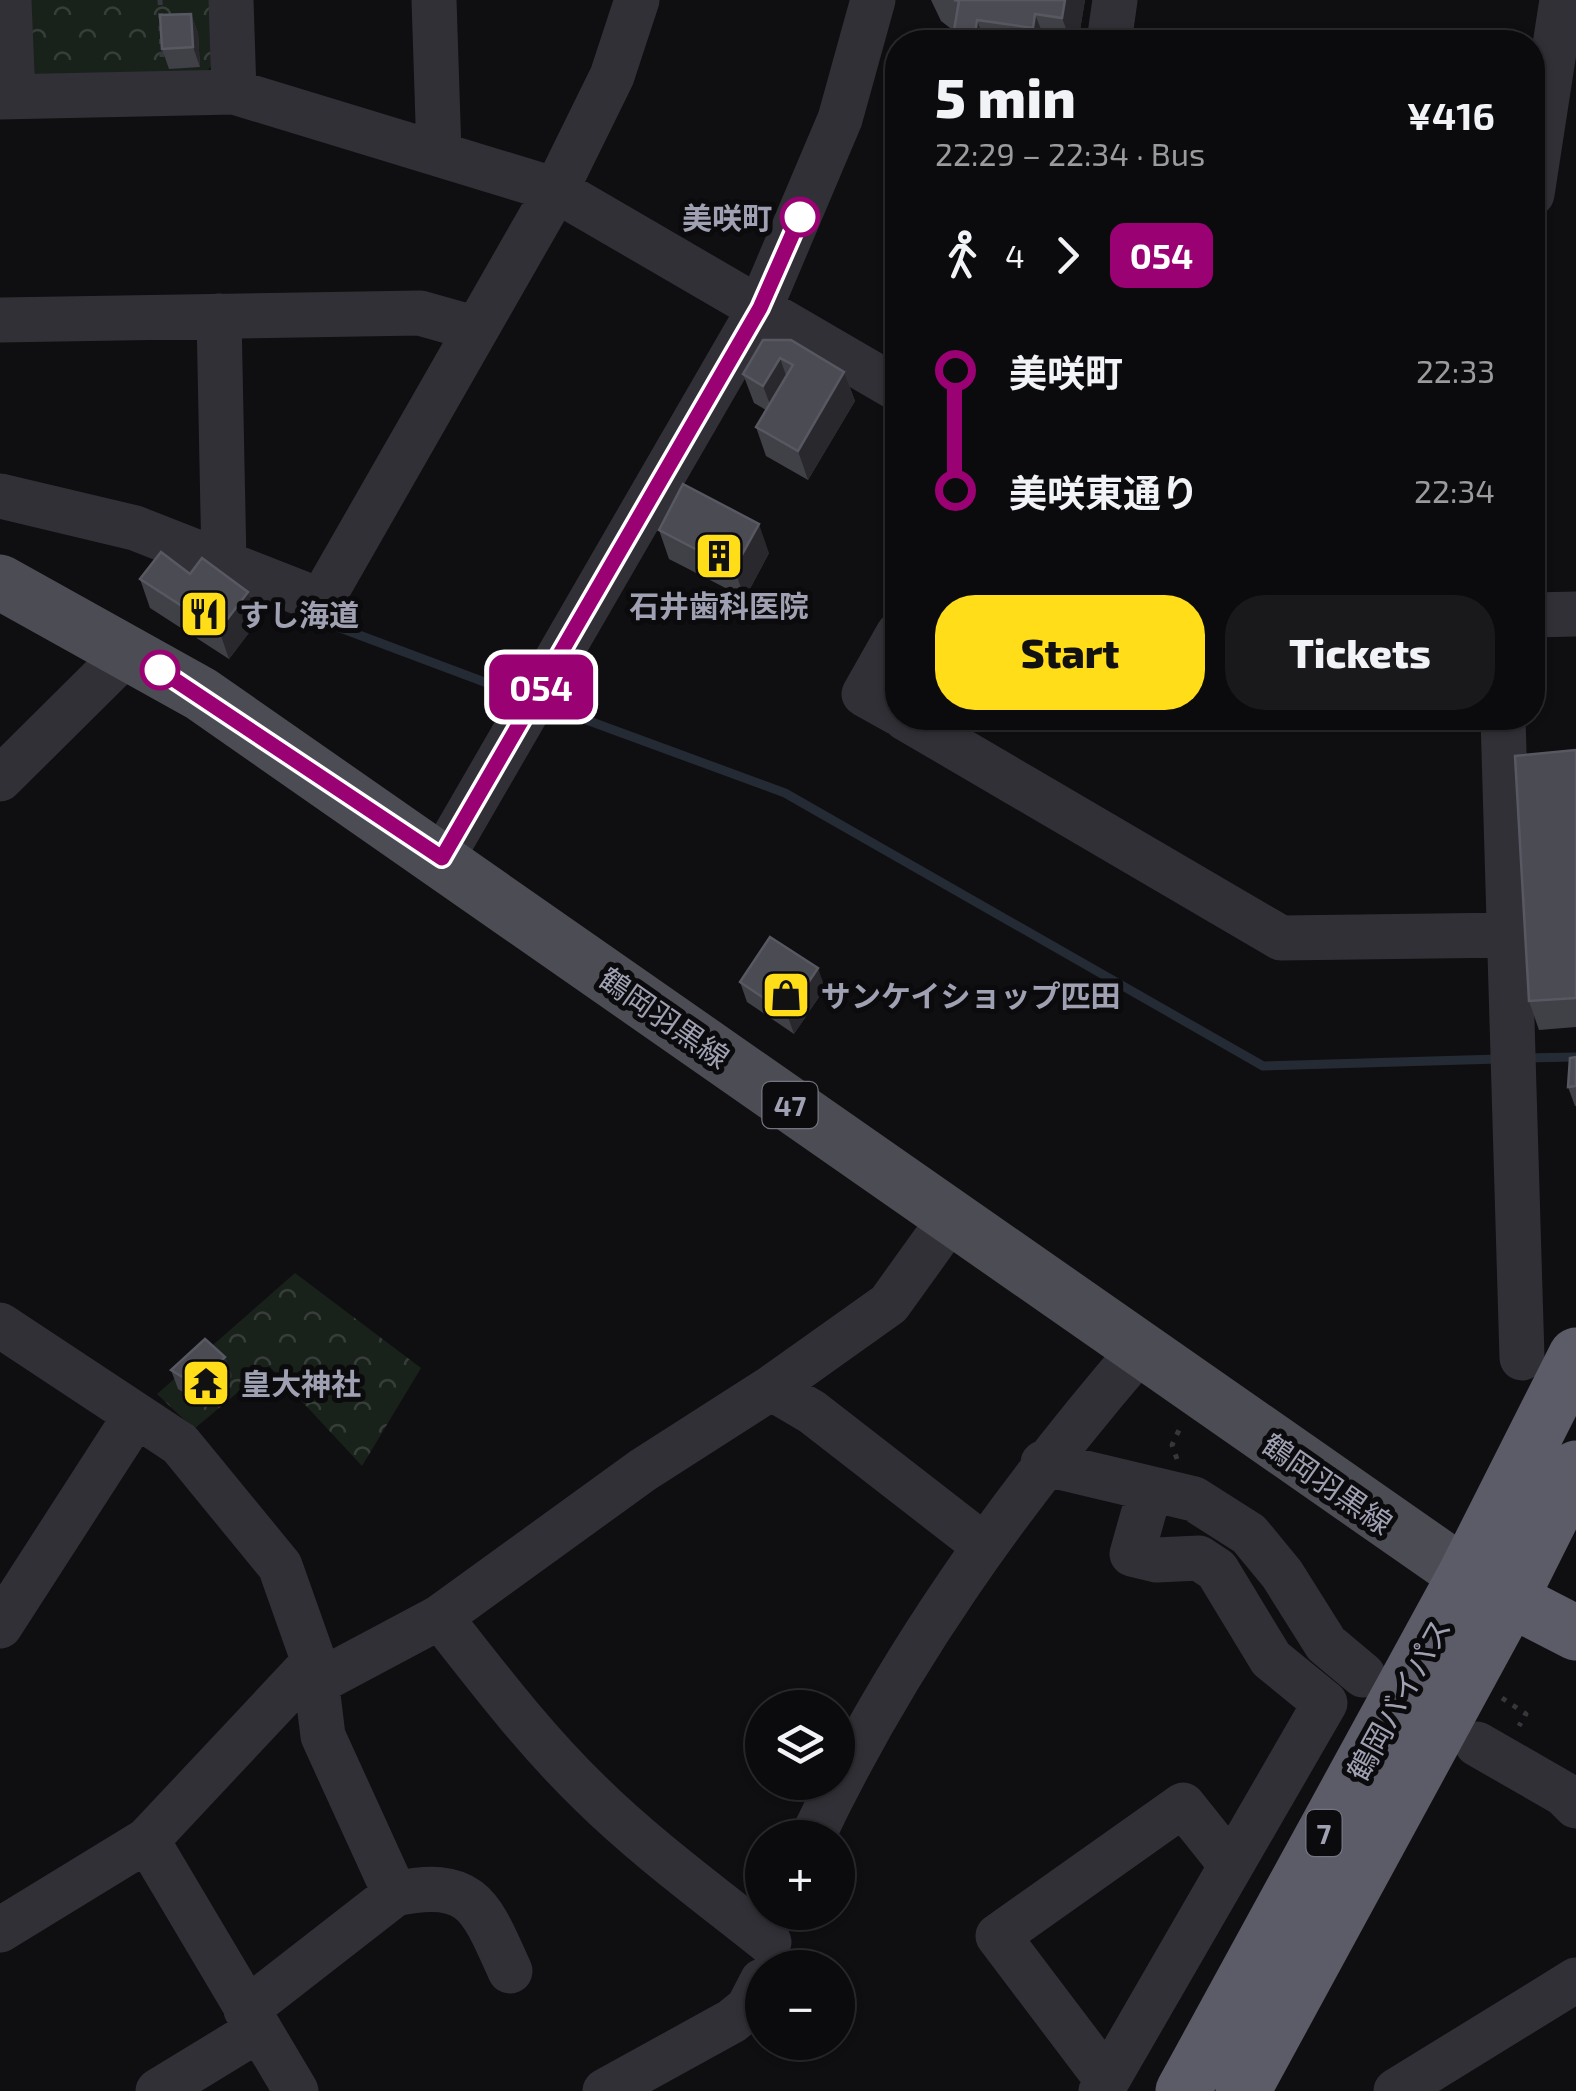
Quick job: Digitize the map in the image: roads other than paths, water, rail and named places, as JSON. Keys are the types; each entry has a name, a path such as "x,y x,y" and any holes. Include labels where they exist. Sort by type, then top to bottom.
{"highway":[{"name":"鶴岡バイパス","path":"1243,2091 1487,1588 1576,1355"},
{"name":"鶴岡バイパス","path":"1183,2091 1487,1588 1576,1468"},
{"path":"1487,1588 1576,1633"}],"main road":[{"name":"鶴岡羽黒線","path":"0,582 201,694 442,858 1139,1351 1487,1588"}],"street":[{"path":"10,0 6,97 234,92 556,190 885,382"},
{"path":"231,0 234,92"},
{"path":"434,0 438,153"},
{"path":"0,496 136,528 321,601 473,328 556,190 612,76 637,0"},
{"path":"442,858 760,308 840,119 872,0"},
{"path":"1111,30 1116,0"},
{"path":"1545,108 1562,0"},
{"path":"0,320 420,312 473,328"},
{"path":"218,316 224,562"},
{"path":"1545,615 1576,614"},
{"path":"0,779 128,652"},
{"path":"885,657 864,694 885,706"},
{"path":"926,730 1281,938 1511,935"},
{"path":"1502,730 1522,1358"},
{"path":"0,1930 147,1840 316,1672 440,1618 643,1470 771,1388 889,1304 950,1219"},
{"path":"0,1326 180,1444 280,1566 316,1672 323,1736 394,1894"},
{"path":"821,1820 857,1743 982,1544 1042,1463 1139,1351"},
{"path":"771,1388 812,1412 982,1544"},
{"path":"0,1626 136,1415"},
{"path":"1042,1463 1194,1499 1248,1534 1282,1574 1326,1644 1363,1676"},
{"path":"1150,1490 1132,1554 1157,1560 1199,1558 1217,1570 1271,1659 1325,1703 1104,2086 998,1936 1183,1805 1231,1865"},
{"path":"440,1618 518,1715 588,1792 769,1950"},
{"path":"1496,1738 1576,1806"},
{"path":"147,1840 296,2091"},
{"path":"158,2091 252,2020 394,1894 439,1888 460,1891 486,1917 510,1971"},
{"path":"1396,2091 1576,1980"},
{"path":"605,2091 745,2010"}],"waterway":[{"path":"319,620 519,695"},
{"path":"543,704 785,793 1263,1066 1499,1059"},
{"path":"1525,1058 1576,1057"}],"place":[{"name":"美咲町","path":"800,217"},
{"name":"石井歯科医院","path":"719,556"},
{"name":"すし海道","path":"204,614"},
{"name":"サンケイショップ匹田","path":"786,995"},
{"name":"皇大神社","path":"206,1383"}]}
